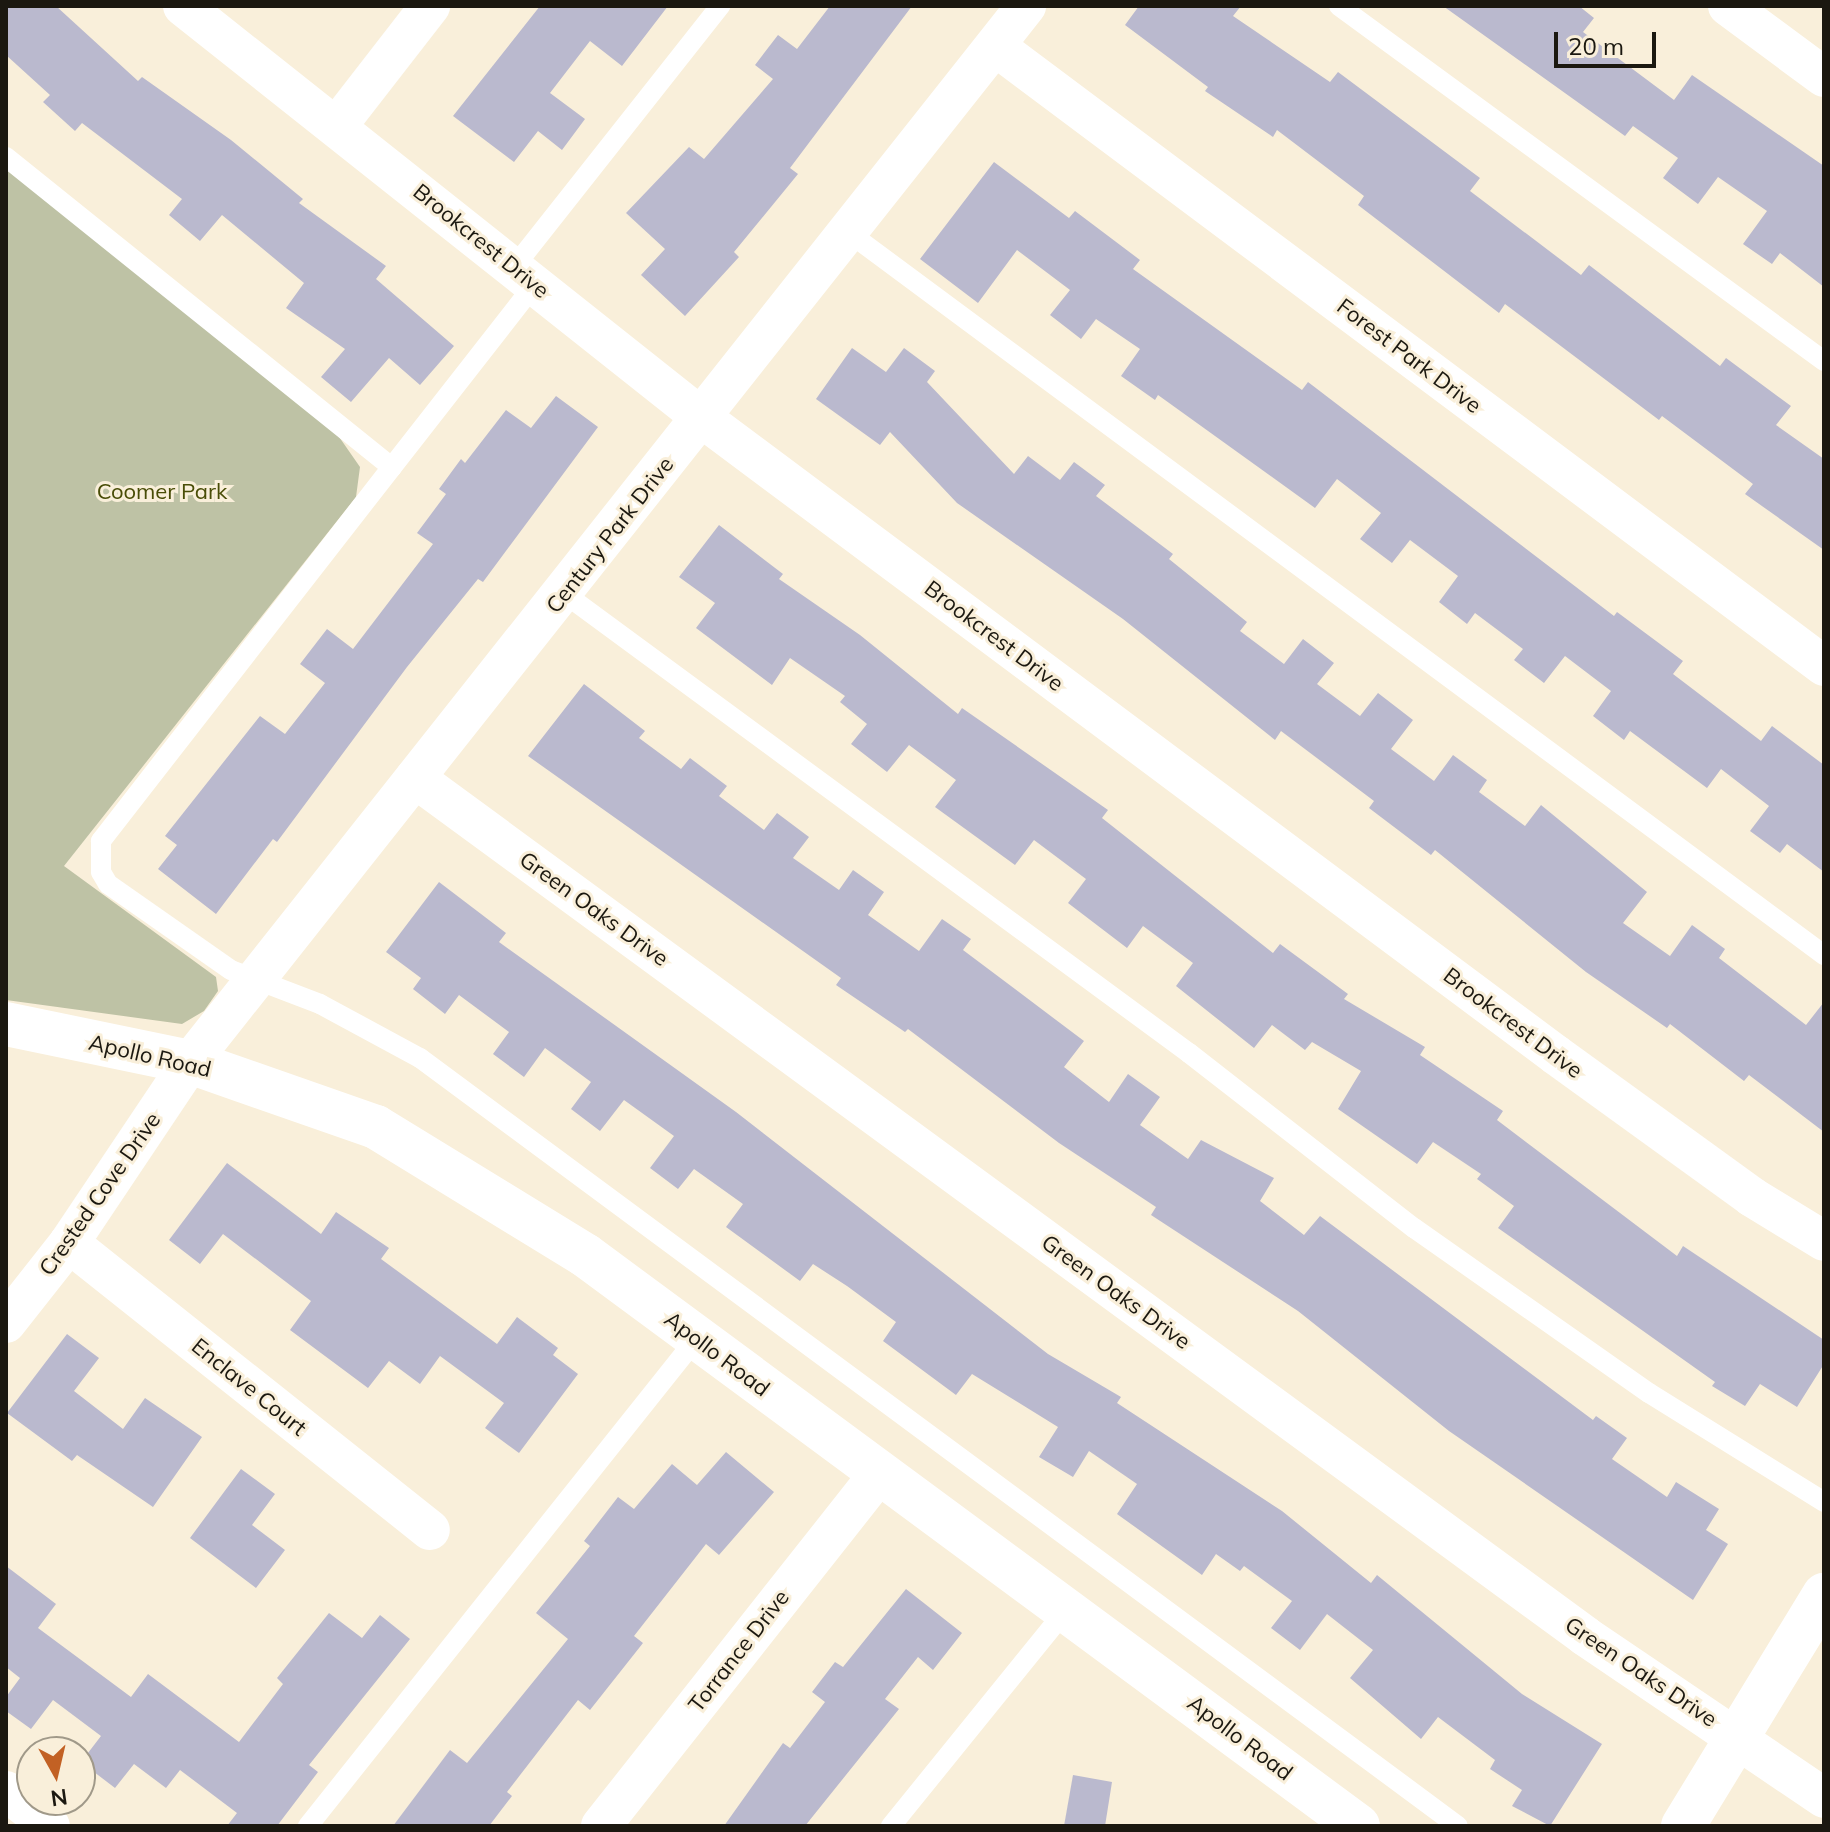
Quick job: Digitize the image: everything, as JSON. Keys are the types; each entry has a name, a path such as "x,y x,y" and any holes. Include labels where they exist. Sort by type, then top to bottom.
{"street":[{"name":"Brookcrest Drive","path":"183,6 702,418 1556,1055 1752,1197 1824,1241"},
{"path":"337,126 430,6"},
{"name":"Century Park Drive","path":"190,1062 565,594 1026,6"},
{"path":"1728,6 1824,77"},
{"name":"Forest Park Drive","path":"995,46 1824,666"},
{"name":"Green Oaks Drive","path":"415,778 1585,1636 1739,1736 1824,1798"},
{"name":"Apollo Road","path":"6,1024 190,1062 376,1127 585,1255 878,1475 1358,1826"},
{"name":"Crested Cove Drive","path":"6,1323 69,1243 190,1062"},
{"name":"Enclave Court","path":"69,1243 430,1530"},
{"name":"Torrance Drive","path":"601,1826 878,1475"},
{"path":"1683,1826 1824,1595"},
{"path":"6,1791 50,1826"}],"lane":[{"path":"720,6 524,276 392,467 101,841 101,872 122,897 231,970 320,1004 420,1058 1458,1826"},
{"path":"1339,6 1824,361"},
{"path":"6,157 392,467"},
{"path":"848,232 1824,955"},
{"path":"565,594 1164,1034 1414,1228 1649,1393 1824,1502"},
{"path":"308,1826 696,1339"},
{"path":"891,1826 1066,1610"}],"green space":[{"name":"Coomer Park","path":"6,169 335,431 360,467 356,497 64,866 216,977 218,991 204,1011 182,1024 6,1000"}],"building":[{"path":"6,6 56,6 138,81 142,77 231,140 303,199 299,203 386,266 376,279 454,346 420,385 389,358 351,402 321,377 345,349 286,308 304,283 222,215 200,241 169,215 182,199 82,123 75,131 43,102 50,95 6,55"},
{"path":"540,6 668,6 622,66 590,41 550,93 585,119 562,150 538,131 514,162 453,116"},
{"path":"830,6 912,6 790,168 798,174 734,252 739,257 685,316 641,275 665,249 626,213 689,147 704,159 773,79 755,65 778,35 797,49"},
{"path":"1139,6 1241,6 1233,16 1330,82 1338,72 1480,178 1470,191 1581,275 1589,265 1720,366 1726,358 1791,406 1776,425 1824,459 1824,550 1745,494 1753,484 1662,416 1659,420 1505,304 1499,313 1358,205 1364,196 1277,130 1273,137 1205,91 1208,87 1125,25"},
{"path":"1443,6 1579,6 1594,18 1583,32 1674,100 1692,75 1824,166 1824,287 1780,253 1772,264 1743,244 1767,211 1718,177 1698,204 1663,178 1678,158 1633,126 1625,136"},
{"path":"994,162 1069,218 1075,211 1140,260 1133,269 1302,390 1308,382 1614,616 1617,612 1683,661 1673,674 1761,741 1772,726 1824,765 1824,872 1787,844 1780,853 1750,831 1769,806 1721,769 1707,788 1630,731 1624,740 1593,716 1611,691 1565,656 1544,683 1514,660 1523,649 1475,613 1467,624 1439,602 1458,576 1410,540 1392,563 1360,539 1381,513 1337,479 1315,508 1158,395 1155,400 1121,376 1140,349 1096,319 1081,339 1050,315 1070,290 1017,250 978,303 920,259"},
{"path":"852,348 886,372 904,348 935,371 927,382 1014,474 1028,456 1060,480 1074,462 1105,485 1096,496 1173,554 1169,559 1247,622 1240,631 1284,664 1303,639 1334,663 1317,684 1360,716 1378,693 1413,720 1391,749 1434,781 1453,755 1487,780 1479,792 1525,826 1541,805 1647,892 1623,923 1670,956 1692,925 1725,949 1719,958 1806,1025 1824,1002 1824,1132 1749,1075 1744,1081 1670,1024 1667,1028 1586,972 1435,850 1431,855 1369,808 1374,801 1281,731 1275,740 1123,619 957,503 890,432 880,445 816,399"},
{"path":"556,396 598,427 483,582 478,579 407,667 277,842 273,839 216,914 158,869 177,845 165,836 260,716 285,734 325,683 300,664 327,629 353,649 433,544 417,533 446,494 439,489 461,459 465,463 506,410 531,428"},
{"path":"719,525 783,574 779,579 860,635 958,714 962,708 1108,810 1102,818 1273,953 1280,944 1348,994 1344,999 1425,1047 1420,1055 1503,1111 1497,1120 1677,1256 1683,1246 1824,1340 1824,1364 1797,1407 1760,1384 1745,1406 1712,1386 1715,1382 1498,1228 1514,1206 1477,1179 1481,1174 1433,1142 1417,1164 1338,1109 1361,1071 1312,1042 1305,1050 1272,1025 1254,1048 1176,986 1193,963 1143,926 1127,948 1068,903 1086,879 1034,840 1015,865 935,807 956,780 909,745 887,772 851,744 867,724 840,702 845,696 790,658 772,685 696,628 715,603 679,577"},
{"path":"584,684 645,731 639,738 681,769 690,758 727,786 719,796 764,830 777,813 809,837 793,858 839,890 853,870 884,892 868,915 919,951 942,919 971,939 963,950 1084,1041 1064,1067 1109,1102 1128,1074 1160,1097 1140,1125 1188,1159 1201,1140 1274,1178 1260,1201 1304,1235 1320,1216 1593,1420 1596,1416 1627,1438 1612,1459 1667,1497 1676,1482 1719,1509 1706,1530 1728,1544 1693,1600 1449,1431 1298,1311 1151,1215 1156,1207 1059,1143 908,1029 905,1032 836,985 841,978 528,756"},
{"path":"439,882 506,933 499,942 736,1112 1048,1354 1121,1397 1117,1403 1282,1511 1371,1583 1377,1575 1522,1694 1602,1744 1550,1826 1512,1806 1522,1790 1490,1769 1495,1760 1438,1717 1421,1739 1350,1678 1373,1650 1327,1614 1300,1650 1271,1628 1292,1601 1244,1566 1240,1571 1216,1554 1202,1575 1117,1514 1137,1484 1089,1451 1073,1477 1039,1457 1058,1427 972,1374 956,1395 883,1341 896,1322 847,1286 813,1264 800,1281 726,1227 743,1204 694,1169 678,1189 650,1168 674,1136 624,1100 600,1131 571,1109 591,1082 545,1048 524,1077 493,1054 509,1032 459,995 445,1014 413,989 421,978 386,952"},
{"path":"227,1163 321,1234 336,1212 389,1248 381,1259 497,1344 517,1317 558,1348 553,1355 578,1374 519,1453 485,1428 504,1403 440,1356 420,1384 389,1361 368,1388 290,1330 311,1301 223,1234 200,1264 169,1240"},
{"path":"67,1334 99,1358 74,1391 123,1429 145,1398 202,1437 153,1507 77,1455 72,1461 7,1413"},
{"path":"726,1452 774,1492 719,1555 706,1544 634,1636 643,1643 590,1710 578,1700 507,1792 512,1796 489,1826 393,1826 450,1750 467,1763 568,1639 536,1613 590,1546 584,1541 618,1497 634,1509 672,1464 697,1485"},
{"path":"241,1469 275,1494 252,1525 285,1550 256,1588 190,1538"},
{"path":"6,1566 56,1604 38,1628 131,1697 148,1674 239,1742 283,1684 277,1678 329,1613 362,1638 380,1615 410,1639 309,1765 318,1772 277,1826 227,1826 237,1813 180,1770 166,1788 134,1764 115,1788 96,1773 96,1742 101,1736 53,1700 31,1729 6,1711 6,1697 20,1678 6,1667"},
{"path":"906,1589 962,1633 933,1670 918,1657 885,1699 899,1709 805,1826 724,1826 783,1743 790,1748 825,1702 812,1692 835,1662 843,1667"},
{"path":"1073,1775 1112,1782 1105,1826 1064,1826"}]}
